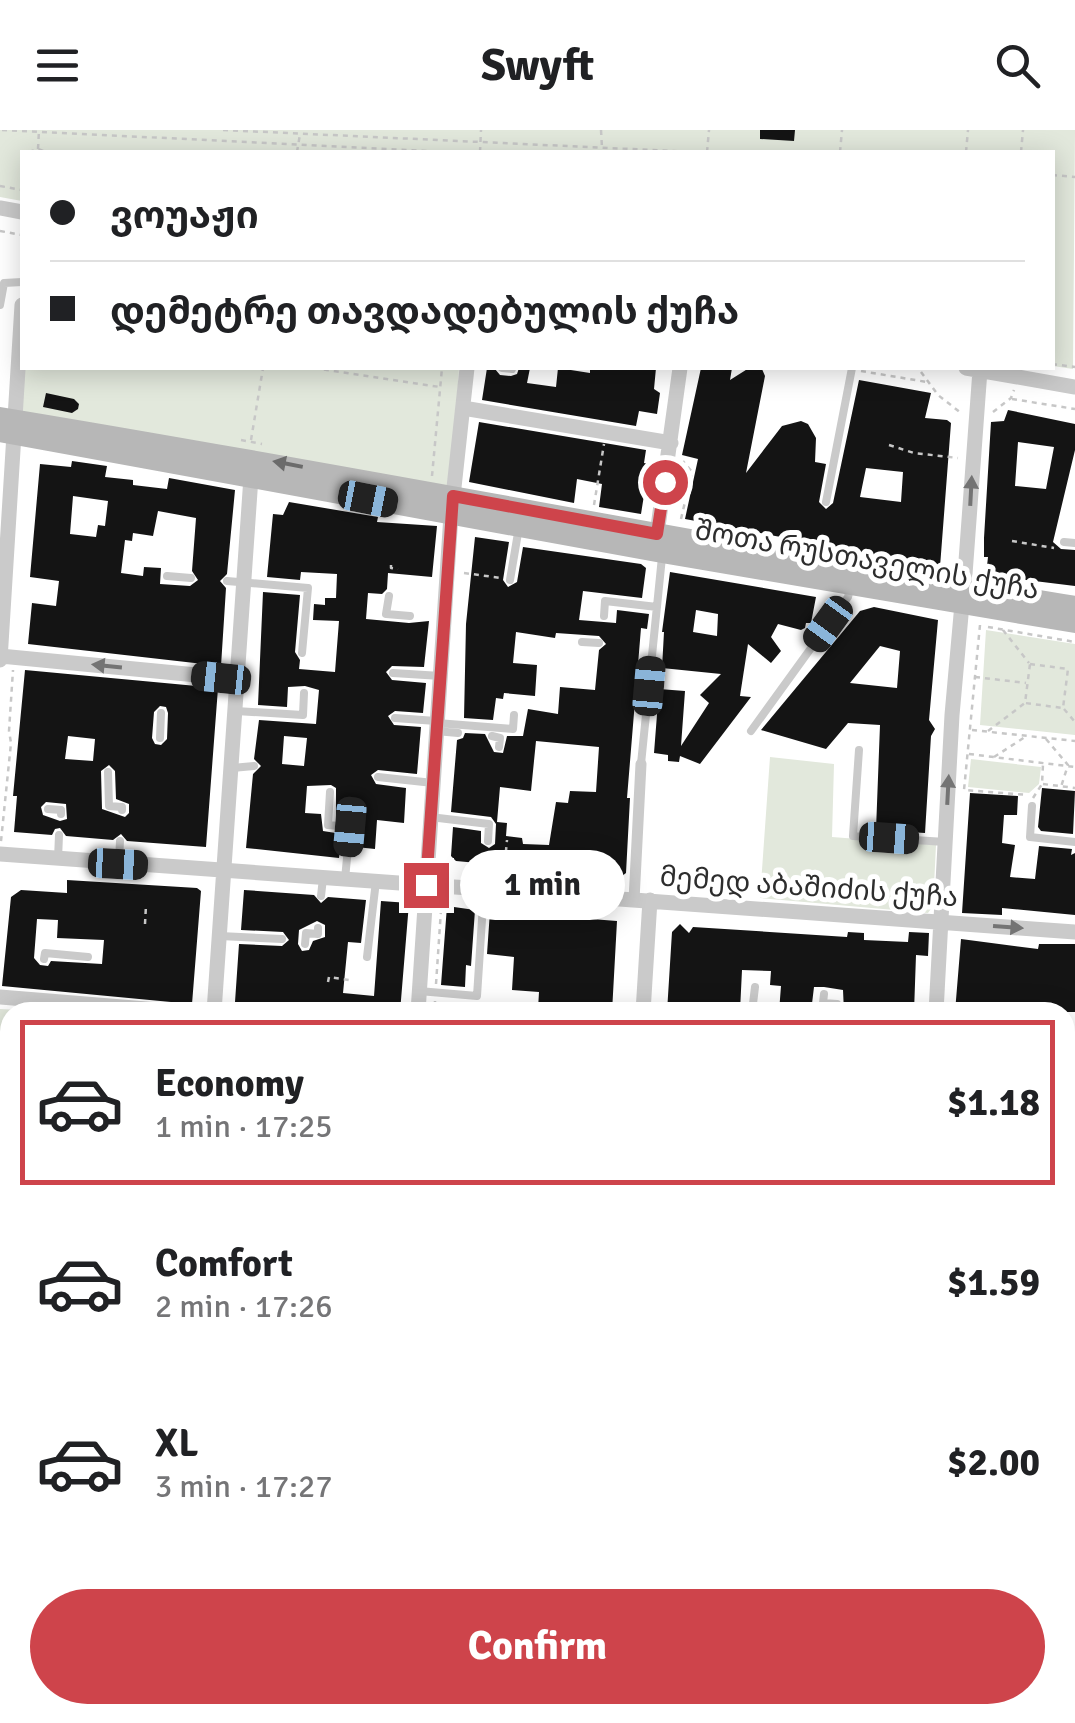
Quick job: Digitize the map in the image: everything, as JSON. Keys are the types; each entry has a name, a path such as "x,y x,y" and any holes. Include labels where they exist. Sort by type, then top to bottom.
{"main road":[{"name":"შოთა რუსთაველის ქუჩა","path":"7,426 963,596 1075,623"},
{"name":"შოთა რუსთაველის ქუჩა","path":"452,505 519,527 660,543 850,584 1075,606"}],"street":[{"path":"20,322 7,426 3,659 165,677 238,679"},
{"path":"422,1002 427,992 426,885 441,676 438,618 467,370"},
{"path":"660,543 675,450 680,370"},
{"path":"937,1002 963,596 973,370"},
{"path":"979,370 1075,387"},
{"path":"463,408 675,450"},
{"path":"220,1002 220,936 246,583 250,467"},
{"path":"641,764 643,1002"},
{"name":"მემედ აბაშიძის ქუჩა","path":"0,854 1075,932"},
{"path":"0,997 41,995 99,1002"}],"lane":[{"path":"0,304 4,283 20,282"},
{"path":"826,502 852,370"},
{"path":"512,578 519,527"},
{"path":"1064,542 1075,543"},
{"path":"641,764 660,543"},
{"path":"167,576 191,578"},
{"path":"226,581 308,588 302,652"},
{"path":"751,731 848,598 850,584"},
{"path":"388,596 386,614 410,616"},
{"path":"604,616 606,600 657,607"},
{"path":"582,642 599,643"},
{"path":"640,646 653,646"},
{"path":"393,673 441,676"},
{"path":"236,711 303,715 304,693"},
{"path":"160,738 162,713"},
{"path":"395,718 437,725 513,729 514,715"},
{"path":"437,725 458,733"},
{"path":"492,736 500,738 500,747"},
{"path":"859,750 853,836 946,842"},
{"path":"232,768 254,766"},
{"path":"108,772 109,806 122,810"},
{"path":"378,777 433,783"},
{"path":"330,792 328,825 350,827 345,880"},
{"path":"1032,806 1030,837 1075,842"},
{"path":"48,809 62,810 61,814"},
{"path":"430,818 490,824 488,841"},
{"path":"58,859 60,836"},
{"path":"118,864 120,841"},
{"path":"322,896 323,878"},
{"path":"368,958 376,882"},
{"path":"427,992 477,996 484,889"},
{"path":"304,944 306,933 318,934 318,928"},
{"path":"220,936 282,939"},
{"path":"44,959 45,953 88,957"},
{"path":"753,1002 755,987"},
{"path":"823,1002 824,994"}],"path":[{"path":"2,130 399,150"},
{"path":"223,130 602,150 602,130"},
{"path":"480,150 481,130"},
{"path":"35,150 40,132"},
{"path":"298,150 300,134"},
{"path":"250,467 263,370"},
{"path":"328,370 440,386"},
{"path":"432,477 442,370"},
{"path":"858,370 926,382"},
{"path":"921,372 951,408 961,412 960,428"},
{"path":"1010,398 1075,409"},
{"path":"594,507 605,442"},
{"path":"888,444 959,458"},
{"path":"675,450 692,472 680,526"},
{"path":"1012,541 1056,548 1064,542"},
{"path":"391,564 391,568 398,569"},
{"path":"462,573 512,578"},
{"path":"1034,795 964,790 978,624 1075,642"},
{"path":"1002,630 1030,664 1068,670"},
{"path":"1,840 8,780 3,659"},
{"path":"1025,703 1030,664"},
{"path":"1063,708 1068,670 1075,664"},
{"path":"973,676 1027,683"},
{"path":"1066,687 1075,688"},
{"path":"987,732 1025,703 1063,708 1075,722"},
{"path":"969,730 1075,741"},
{"path":"994,758 1026,736"},
{"path":"1045,738 1068,766"},
{"path":"968,754 1075,766"},
{"path":"1032,806 1042,784 1043,762"},
{"path":"1061,787 1068,766"},
{"path":"8,780 14,781"},
{"path":"1042,784 1075,788"},
{"path":"504,872 508,840"},
{"path":"144,924 146,906"},
{"path":"431,1002 427,992 441,910"},
{"path":"328,982 329,977 349,980"}],"shaded area":[{"path":"0,130 1075,130 1073,369 1055,366 1055,150 20,150 20,201 0,197"},
{"path":"25,370 459,370 453,479 445,488 27,415 21,410"},
{"path":"986,630 1075,644 1075,735 980,725"},
{"path":"770,757 834,764 832,837 936,845 933,906 928,913 760,898"},
{"path":"971,759 1041,767 1039,784 1029,793 968,787"}],"building":[{"path":"760,130 795,130 794,141 760,139"},
{"path":"487,370 511,376 518,370 530,370 527,383 556,387 558,370 656,370 654,389 660,393 657,414 639,411 636,426 482,400"},
{"path":"701,370 732,370 730,380 746,370 762,370 765,376 746,473 782,426 801,421 808,424 816,438 815,462 826,464 819,502 826,509 833,503 859,380 931,393 925,418 951,423 940,567 685,519 698,459 682,455","holes":["866,468 903,472 901,502 860,497"]},
{"path":"46,393 74,399 78,409 72,413 43,407"},
{"path":"1008,410 1075,424 1075,450 1053,542 1061,549 1075,550 1075,586 986,575 984,538 991,422 1004,421","holes":["1018,442 1054,447 1046,489 1015,486"]},
{"path":"479,422 646,450 644,463 649,464 641,514 599,507 602,484 577,479 574,503 469,482"},
{"path":"72,461 107,466 105,477 133,480 133,485 167,489 169,478 235,490 227,574 220,581 226,588 221,666 28,644 32,603 56,606 59,581 30,577 40,464 71,467","holes":["73,496 108,501 105,526 98,525 96,537 70,534","158,511 196,518 192,571 198,580 190,586 160,584 161,568 144,567 143,576 121,573 125,540 132,541 133,533 153,536"]},
{"path":"289,502 378,517 377,522 437,526 432,577 388,573 387,589 382,594 368,593 366,619 429,621 424,667 392,666 386,672 392,680 426,683 423,713 395,711 388,716 394,725 421,727 417,774 378,770 371,775 376,784 406,788 404,823 377,820 375,849 356,847 356,823 336,818 336,788 307,786 305,813 321,814 323,831 342,834 339,858 246,848 253,774 261,766 254,759 259,720 316,724 319,690 288,687 287,707 258,705 263,592 300,595 295,652 300,660 299,669 335,672 339,621 313,620 314,604 325,605 325,598 336,598 337,574 301,572 300,580 267,577 273,514 283,515","holes":["284,736 307,738 304,766 282,764"]},
{"path":"475,537 509,542 503,580 508,587 517,582 523,547 641,564 646,568 642,598 583,591 579,620 616,623 617,610 649,614 647,629 641,628 627,798 626,873 622,876 456,861 451,856 453,827 481,831 481,843 489,848 495,844 496,824 491,817 451,812 457,740 465,733 485,734 494,752 503,753 507,736 523,736 528,709 558,714 560,687 595,690 599,650 606,644 599,636 556,633 555,638 516,632 513,663 537,665 535,696 504,693 503,699 496,698 493,720 464,718 466,624","holes":["536,741 599,747 596,792 570,791 568,803 556,802 549,845 523,844 522,838 506,836 507,823 497,822 500,787 531,791"]},
{"path":"670,572 816,597 811,623 806,623 805,628 778,624 771,637 781,651 771,663 748,644 740,696 751,697 700,764 680,756 679,762 668,761 668,755 654,753 659,689 685,691 681,746 709,703 700,695 721,674 662,668","holes":["696,610 718,614 717,636 693,632"]},
{"path":"874,607 938,620 929,720 935,729 931,736 925,833 876,830 880,725 848,723 826,749 761,730 860,611","holes":["880,646 900,651 897,688 850,683"]},
{"path":"25,670 218,688 206,847 127,841 121,834 113,840 66,836 60,828 52,835 14,832 17,796 13,796","holes":["160,706 166,707 168,713 167,739 161,745 152,738 154,712","68,736 95,739 93,761 65,759","109,765 115,771 116,799 129,804 125,817 102,809 101,771","46,802 66,804 67,819 60,821 43,815 41,807"]},
{"path":"1042,788 1075,791 1073,834 1041,831 1038,827"},
{"path":"970,793 1018,796 1017,815 1004,815 1002,843 1015,845 1010,877 1035,879 1039,846 1072,849 1075,915 1002,908 1002,915 962,913"},
{"path":"67,880 197,888 201,891 192,1002 2,986 11,897 21,890 67,893","holes":["37,919 58,920 57,938 104,940 102,964 51,961 48,966 40,965 34,958"]},
{"path":"244,890 314,895 321,903 328,897 366,900 361,943 348,942 343,993 374,996 381,901 409,903 401,1002 235,1002 239,944 282,946 289,940 283,932 241,930","holes":["317,921 325,925 325,937 313,941 309,950 302,951 298,944 299,930"]},
{"path":"447,906 475,910 471,966 466,965 465,987 441,985"},
{"path":"490,911 617,921 613,1002 538,1002 539,992 512,990 514,957 487,954"},
{"path":"680,924 689,933 693,927 847,937 848,932 864,933 864,940 908,942 909,932 929,933 928,956 916,955 914,1002 844,1002 843,990 814,987 812,1002 780,1002 781,986 770,985 771,971 742,970 740,1002 668,1002 672,932"},
{"path":"961,939 1038,949 1039,944 1075,944 1075,1002 956,1002"}],"route":[{"path":"426,885 453,496 657,534 665,482"}]}
